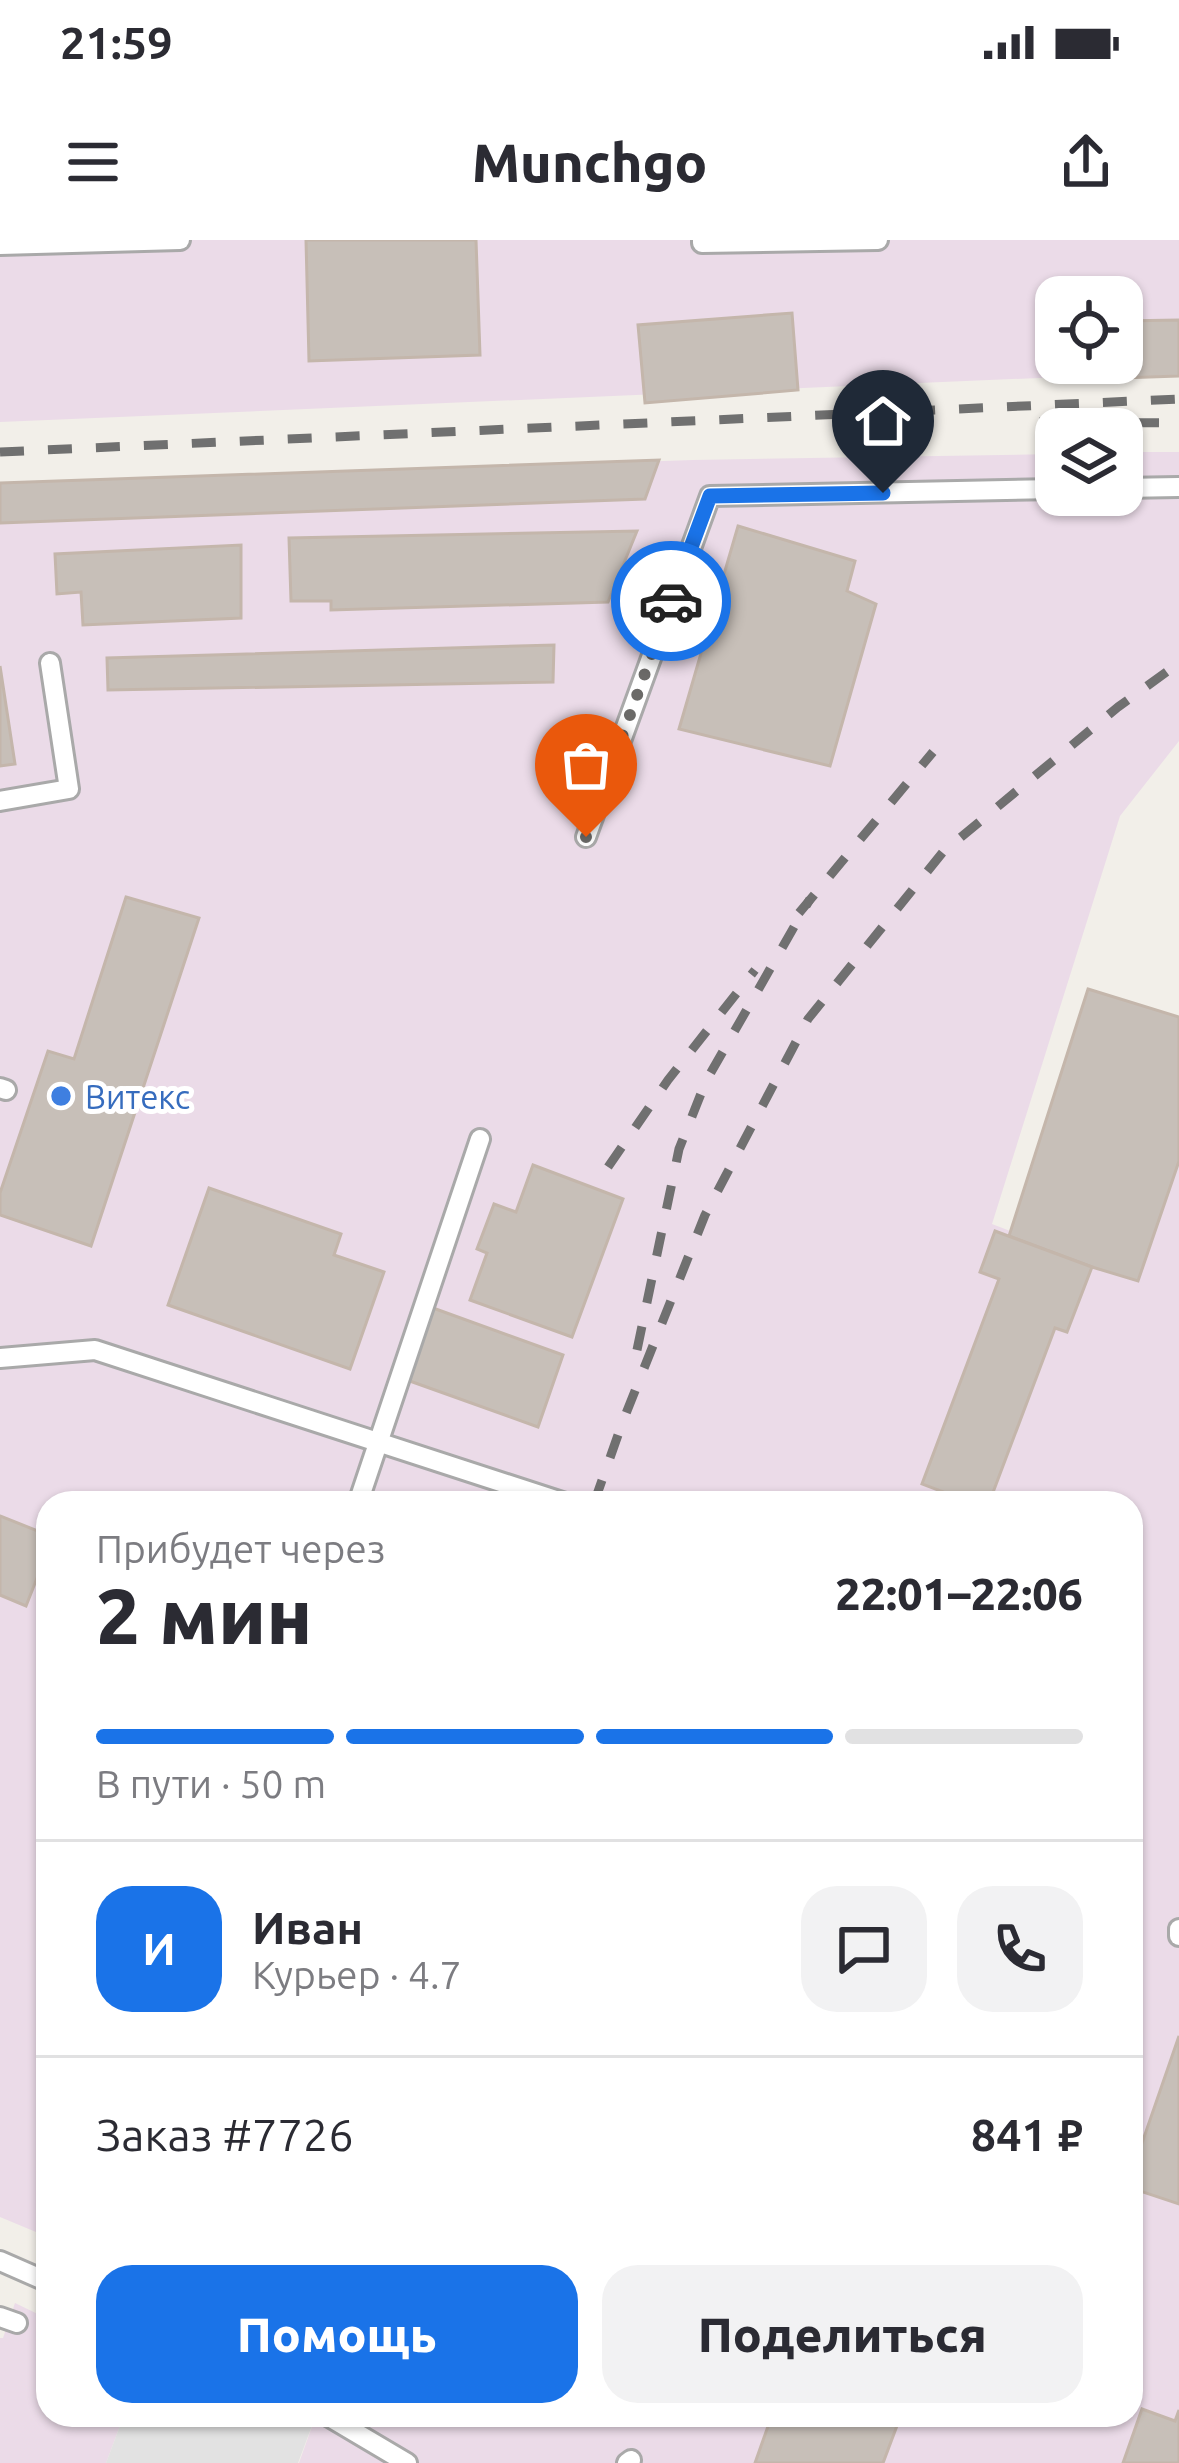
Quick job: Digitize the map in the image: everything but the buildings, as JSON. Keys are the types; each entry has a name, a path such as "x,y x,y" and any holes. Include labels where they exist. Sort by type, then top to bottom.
{"lane":[{"path":"0,245 180,240"},
{"path":"702,240 878,240"},
{"path":"1143,488 1179,487"},
{"path":"586,837 710,496 1035,489"},
{"path":"0,802 69,789 50,663"},
{"path":"362,1491 480,1139"},
{"path":"0,1358 95,1350 528,1491"},
{"path":"0,2261 36,2277"},
{"path":"346,2427 407,2463"}],"shaded area":[{"path":"0,240 1179,240 1179,372 1143,374 1143,276 1035,276 1035,378 0,422"},
{"path":"1143,452 1179,452 1179,741 1120,816 992,1224 1137,1280 1179,1161 1179,2463 299,2463 312,2427 1143,2427 1143,1491 36,1491 36,2232 0,2217 0,483 693,460 1035,454 1035,516 1143,516"},
{"path":"15,2303 36,2313 36,2427 120,2427 106,2463 0,2463 3,2338"},
{"path":"120,2427 312,2427 298,2463 106,2463"}],"railway":[{"path":"0,452 1179,399"},
{"path":"1143,423 1179,423"},
{"path":"598,1491 705,1215 808,1019 943,852 1118,707 1179,663"},
{"path":"799,913 933,752"},
{"path":"637,1350 679,1149 706,1081 810,899"},
{"path":"608,1167 668,1080 755,970"}],"way so far":[{"path":"586,837 671,601"}],"place":[{"name":"Витекс","path":"61,1096"}],"route":[{"path":"671,601 710,496 883,493"}]}
